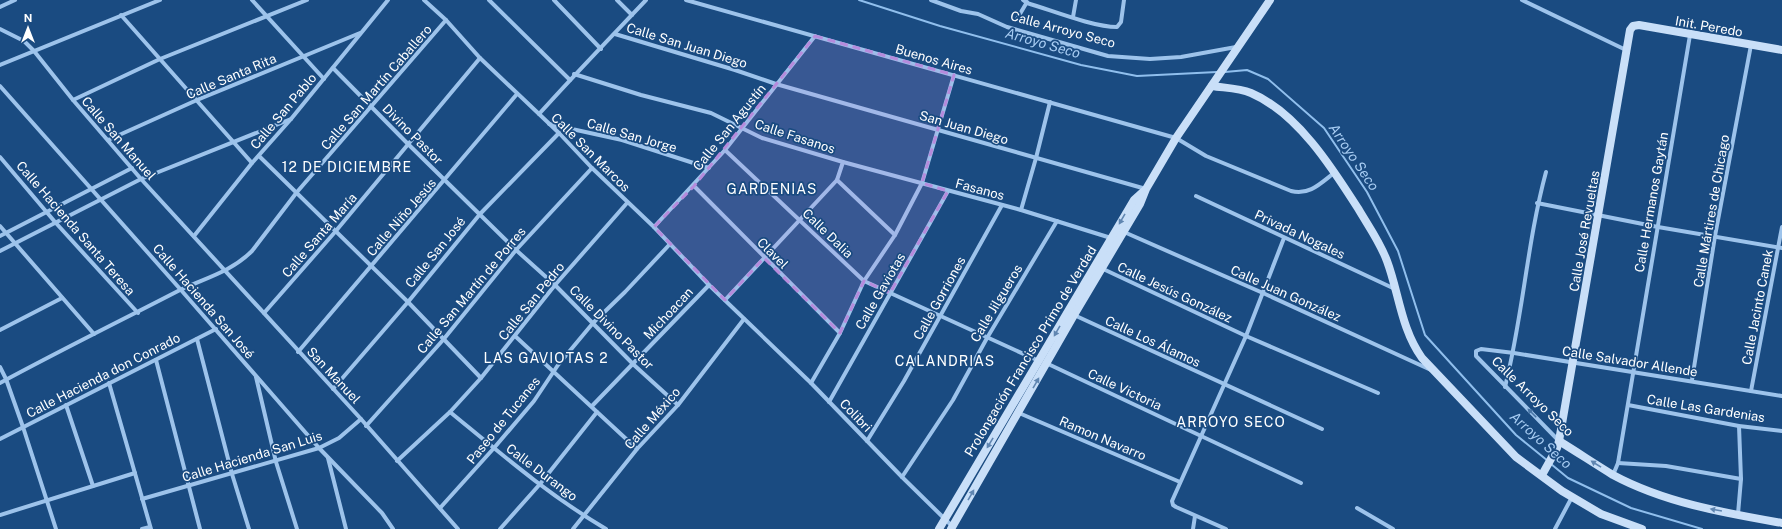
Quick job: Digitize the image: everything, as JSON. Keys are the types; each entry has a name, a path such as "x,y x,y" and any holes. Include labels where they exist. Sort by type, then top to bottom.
{"street":[{"path":"0,7 15,0"},
{"path":"0,65 160,0"},
{"path":"252,0 324,79"},
{"path":"73,100 160,58 307,0"},
{"name":"Calle San Pablo","path":"194,236 252,163 291,119 388,0"},
{"name":"Calle San Marcos","path":"424,0 446,20 480,58 559,133 627,203 654,227 709,285 744,319"},
{"path":"489,0 570,80"},
{"path":"554,0 601,49"},
{"path":"617,0 632,15"},
{"path":"538,114 574,74 601,49 646,0"},
{"name":"Buenos Aires","path":"686,0 1176,138 1206,156 1298,193 1304,192 1316,186 1334,173"},
{"name":"Calle Arroyo Seco","path":"931,0 961,12 978,14 1007,27 1108,56 1150,59 1181,57 1240,46"},
{"path":"1073,17 1076,0"},
{"path":"1017,19 1025,1 1073,17 1109,27 1117,27 1120,22 1124,0"},
{"path":"1240,46 1270,0"},
{"path":"1522,0 1627,51"},
{"path":"121,15 252,163"},
{"name":"Calle San Martín Caballero","path":"0,383 181,290 235,266 252,251 297,192 446,20"},
{"name":"Init. Peredo","path":"1633,26 1639,25 1782,50"},
{"name":"Calle José Revueltas","path":"1544,473 1558,445 1630,30 1633,26"},
{"name":"Calle San Manuel","path":"0,29 24,41 34,51 73,100 141,179 194,236"},
{"name":"Calle Santa Rita","path":"108,140 197,100 362,32"},
{"name":"Calle San Juan Diego","path":"615,34 776,84"},
{"name":"Calle Hermanos Gaytán","path":"1613,475 1618,464 1690,35"},
{"name":"Calle San Agustín","path":"654,227 694,186 725,150 815,36"},
{"name":"Calle Mártires de Chicago","path":"1692,380 1715,236 1751,45"},
{"name":"Prolongación Francisco Primo de Verdad","path":"952,527 1019,413 1043,362 1099,267 1124,232 1140,204 1146,189 1176,138 1240,46"},
{"name":"Calle Santa María","path":"264,313 335,232 480,58"},
{"name":"Divino Pastor","path":"333,68 446,180"},
{"name":"Calle Fasanos","path":"574,74 641,95 711,113 762,138 843,162"},
{"path":"810,383 840,333 864,282 894,234 922,183 954,75"},
{"name":"San Juan Diego","path":"776,84 1146,189"},
{"path":"1214,84 1251,93 1273,106 1308,138 1334,173 1382,249 1391,271 1406,326 1415,348 1486,427 1516,457 1544,473 1572,497 1600,514 1633,528 1642,529"},
{"name":"Calle Hacienda San José","path":"0,86 216,329 319,448 382,513 393,529"},
{"name":"Calle Niño Jesús","path":"298,352 446,180 517,94"},
{"path":"1021,210 1050,102"},
{"path":"0,251 141,179 291,119"},
{"name":"Calle San Jorge","path":"549,124 622,140 709,168"},
{"name":"Calle San José","path":"333,389 408,302 480,214 559,133"},
{"name":"Calle Dalia","path":"725,150 801,220 864,282"},
{"path":"259,156 408,302 480,378"},
{"name":"Calle Hacienda Santa Teresa","path":"0,157 55,222 138,313"},
{"path":"725,300 837,180 843,162"},
{"name":"Fasanos","path":"843,162 1021,210 1111,239"},
{"path":"0,236 132,168"},
{"name":"Calle San Martín de Porres","path":"366,426 443,340 516,250 592,168"},
{"path":"1505,387 1514,353 1538,203 1546,172"},
{"name":"Calle Divino Pastor","path":"446,180 516,250 555,285 634,365 678,405"},
{"path":"837,180 894,234"},
{"name":"Clavel","path":"694,186 840,333"},
{"name":"Prolongación Francisco Primo de Verdad","path":"939,529 1074,315 1099,267 1111,239 1134,200 1146,189"},
{"name":"Calle Gaviotas","path":"829,402 948,191"},
{"name":"Privada Nogales","path":"1196,196 1395,289"},
{"name":"Calle San Pedro","path":"397,461 450,412 515,336 555,285 627,203"},
{"path":"1538,203 1658,227 1780,248"},
{"name":"Calle Gorriones","path":"867,441 904,381 1002,205"},
{"name":"Calle Jilgueros","path":"902,477 953,400 987,338 1057,221"},
{"path":"0,226 94,334"},
{"name":"Calle Jacinto Canek","path":"1751,391 1780,248 1782,227"},
{"name":"Calle Juan González","path":"1124,232 1263,293 1439,374"},
{"name":"San Manuel","path":"194,236 224,271 361,419 458,529"},
{"path":"1226,529 1173,505 1172,501 1246,336 1284,238"},
{"name":"Paseo de Tucanes","path":"440,508 534,401 558,365 593,323 625,292 670,244"},
{"name":"Calle Jesús González","path":"1099,267 1246,336 1378,393"},
{"name":"Calle Victoria","path":"864,282 1043,362 1301,483"},
{"name":"Michoacan","path":"592,406 634,365 709,285"},
{"path":"0,330 62,298"},
{"name":"Calle Los Álamos","path":"1074,315 1322,429"},
{"name":"Colibri","path":"744,319 810,383 952,527"},
{"name":"Calle México","path":"573,529 637,449 678,405 744,319"},
{"name":"Calle Hacienda don Conrado","path":"0,439 216,329"},
{"path":"515,336 553,373 592,406 637,449"},
{"path":"197,339 232,474 249,529"},
{"name":"Calle Salvador Allende","path":"1476,351 1481,349 1514,353 1633,373 1692,380 1782,396"},
{"name":"Calle Arroyo Seco","path":"1476,351 1476,356 1558,445 1613,475 1650,491 1693,506 1782,523"},
{"path":"156,360 200,529"},
{"path":"0,367 24,427 56,529"},
{"path":"256,376 276,462 297,529"},
{"path":"109,383 150,528 142,529"},
{"path":"66,405 93,486"},
{"name":"Calle Las Gardenias","path":"1628,405 1739,426 1782,430"},
{"name":"Calle Durango","path":"450,412 540,484 583,516 606,529"},
{"path":"500,529 540,484 597,412"},
{"name":"Ramon Navarro","path":"1019,413 1180,482"},
{"name":"Calle Hacienda San Luis","path":"142,499 276,462 319,448 339,438 361,419"},
{"path":"1738,514 1741,479 1739,426"},
{"path":"328,457 346,529"},
{"path":"1618,464 1666,466 1741,479"},
{"path":"0,515 135,473"},
{"path":"1555,529 1572,497"},
{"path":"1357,508 1393,529"},
{"path":"1193,529 1195,516"}],"highlighted area":[{"path":"815,36 954,75 922,183 948,191 890,293 864,281 840,333 764,258 725,300 709,285 654,227 694,186"}],"waterway":[{"name":"Arroyo Seco","path":"859,0 940,26 1081,65 1137,76 1217,72"},
{"name":"Arroyo Seco","path":"1225,72 1247,70 1268,79 1324,128 1367,192 1398,251 1425,335 1516,435 1548,461"},
{"name":"Arroyo Seco","path":"1551,464 1568,478 1631,508 1702,529"}],"district":[{"name":"12 DE DICIEMBRE","path":"347,167"},
{"name":"GARDENIAS","path":"772,189"},
{"name":"LAS GAVIOTAS 2","path":"546,358"},
{"name":"CALANDRIAS","path":"945,361"},
{"name":"ARROYO SECO","path":"1231,422"}]}
